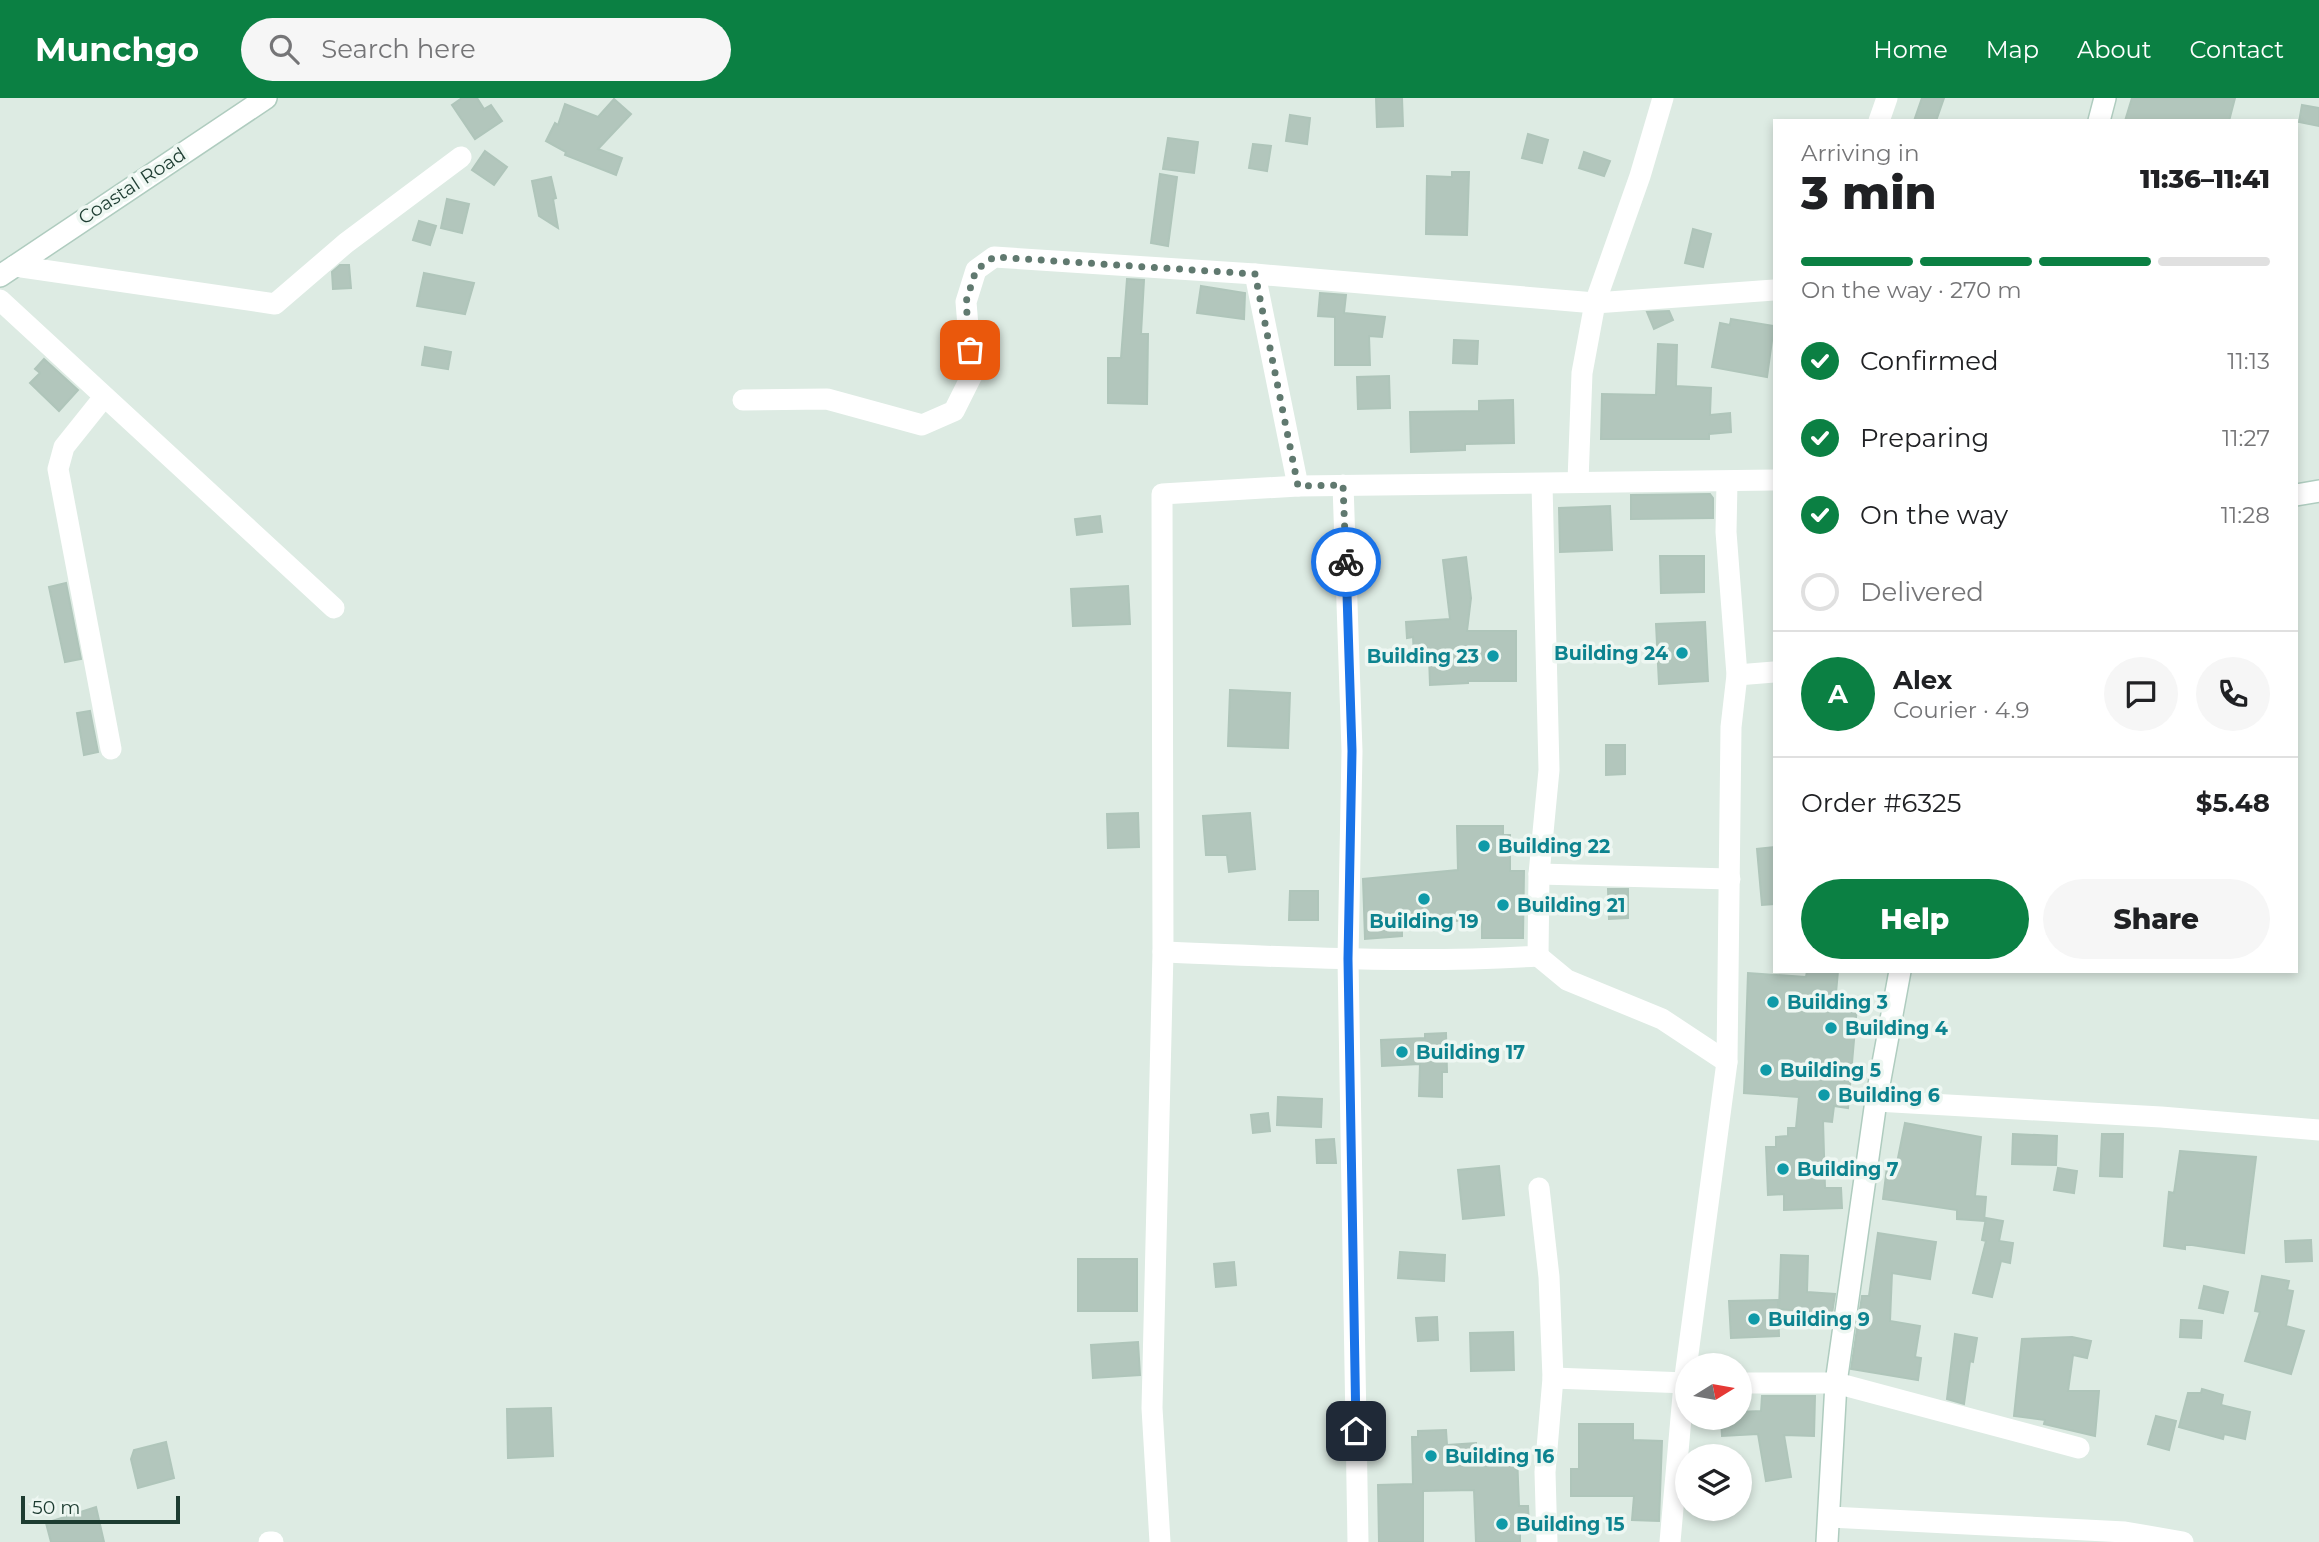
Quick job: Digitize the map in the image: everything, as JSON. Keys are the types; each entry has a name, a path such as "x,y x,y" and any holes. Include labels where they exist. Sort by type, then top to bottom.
{"street":[{"name":"Coastal Road","path":"7,271 267,98"},
{"path":"1578,481 1582,373 1595,303 1640,176 1663,98"},
{"path":"1880,119 1887,98"},
{"path":"2100,119 2105,98"},
{"path":"7,271 275,304 346,243 461,157"},
{"path":"743,400 827,399 922,425 954,411 972,374 966,302 976,270 994,257 1255,274 1595,303 1773,290"},
{"path":"1255,274 1298,486"},
{"path":"0,300 334,608"},
{"path":"104,397 64,447 58,469 111,749"},
{"path":"1160,1542 1152,1408 1163,952 1162,494 1298,486 1773,480"},
{"path":"1689,1353 1727,1062 1731,727 1737,674 1726,532 1727,482"},
{"path":"1538,956 1539,874 1549,770 1542,484"},
{"path":"1343,485 1352,751 1348,959 1358,1542"},
{"path":"2298,495 2319,491"},
{"path":"1737,674 1773,671"},
{"path":"1539,874 1730,879"},
{"path":"1163,952 1348,959 1470,960 1538,956 1567,980 1662,1019 1727,1062"},
{"path":"1827,1542 1836,1382 1876,1101 1900,973"},
{"path":"1876,1101 2161,1117 2319,1130"},
{"path":"1539,1188 1549,1277 1553,1378 1545,1472 1547,1542"},
{"path":"1553,1378 1675,1384"},
{"path":"1752,1383 1836,1382 2079,1448"},
{"path":"1670,1542 1681,1430"},
{"path":"1830,1517 2125,1532 2183,1542"}],"building":[{"path":"462,98 477,98 484,109 491,105 502,121 475,139 452,105"},
{"path":"1376,98 1402,98 1403,126 1377,127"},
{"path":"1922,98 1944,98 1937,119 1915,119"},
{"path":"2132,98 2235,98 2230,119 2126,119"},
{"path":"614,99 631,114 598,149 622,158 616,175 565,155 566,152 546,141 555,123 558,125 565,104 598,117"},
{"path":"2302,105 2319,108 2319,126 2299,122"},
{"path":"1290,115 1310,118 1307,144 1286,141"},
{"path":"1528,134 1548,140 1542,163 1522,158"},
{"path":"1168,138 1198,142 1194,173 1163,169"},
{"path":"1253,144 1271,146 1267,171 1249,168"},
{"path":"485,151 507,167 494,185 472,170"},
{"path":"1584,152 1610,161 1604,176 1579,168"},
{"path":"1452,172 1469,172 1467,235 1426,234 1427,176 1452,177"},
{"path":"1160,174 1177,177 1168,246 1151,243"},
{"path":"551,177 558,228 539,216 532,181"},
{"path":"447,199 469,204 462,233 441,228"},
{"path":"419,221 436,226 430,245 413,240"},
{"path":"1693,229 1711,234 1703,267 1685,263"},
{"path":"340,265 349,265 351,288 333,289 332,272"},
{"path":"424,273 474,283 465,314 417,306"},
{"path":"1127,279 1144,280 1141,334 1148,334 1147,404 1108,403 1108,358 1121,358"},
{"path":"1201,286 1245,293 1244,319 1197,313"},
{"path":"1320,293 1346,295 1344,313 1385,317 1382,337 1369,336 1370,365 1335,365 1335,317 1318,316"},
{"path":"1669,311 1673,320 1654,329 1647,312"},
{"path":"1731,319 1773,326 1767,377 1712,367 1720,323 1730,325"},
{"path":"1454,340 1478,341 1477,364 1453,363"},
{"path":"1658,344 1677,345 1676,386 1711,388 1710,415 1730,413 1731,432 1709,434 1709,439 1601,439 1602,394 1656,395"},
{"path":"425,347 451,352 448,369 422,365"},
{"path":"44,359 78,390 59,411 30,383 40,373 35,369"},
{"path":"1389,376 1390,408 1358,409 1357,377"},
{"path":"1513,400 1514,443 1465,444 1465,450 1411,452 1410,412 1479,411 1479,401"},
{"path":"1710,494 1713,498 1713,518 1631,519 1631,495"},
{"path":"1610,506 1612,550 1560,552 1559,508"},
{"path":"1100,516 1102,532 1077,535 1075,519"},
{"path":"1660,556 1704,556 1704,592 1661,593"},
{"path":"1466,557 1471,598 1467,631 1516,631 1516,681 1468,681 1430,685 1429,656 1414,656 1413,637 1407,638 1406,622 1450,619 1443,560"},
{"path":"66,583 81,659 65,662 49,587"},
{"path":"1128,586 1130,624 1073,626 1071,589"},
{"name":"Building 24","path":"1705,622 1708,681 1659,684 1656,624"},
{"path":"1230,690 1290,693 1288,748 1228,746"},
{"path":"90,711 98,752 84,755 77,713"},
{"path":"1606,745 1625,745 1625,774 1606,775"},
{"path":"1138,813 1139,847 1108,848 1107,814"},
{"path":"1250,813 1255,869 1229,872 1227,855 1206,855 1203,816"},
{"path":"1457,826 1503,826 1503,835 1510,835 1510,871 1524,871 1523,938 1482,938 1482,918 1402,927 1402,936 1365,939 1363,879 1458,870"},
{"path":"1773,847 1773,904 1762,905 1757,849"},
{"path":"1608,889 1628,889 1628,918 1609,919"},
{"path":"1290,891 1318,891 1318,920 1289,920"},
{"path":"1748,973 1806,977 1807,973 1838,973 1835,1004 1857,1006 1848,1108 1834,1106 1832,1122 1823,1121 1825,1188 1841,1188 1842,1208 1784,1210 1784,1194 1768,1195 1766,1147 1776,1147 1776,1137 1788,1136 1788,1128 1796,1128 1799,1097 1744,1093"},
{"path":"1446,1033 1447,1072 1442,1072 1442,1097 1419,1096 1420,1064 1382,1066 1381,1040 1425,1038 1425,1034"},
{"path":"1278,1097 1322,1099 1321,1127 1277,1125"},
{"path":"1268,1113 1270,1131 1253,1133 1251,1115"},
{"path":"1905,1123 1981,1137 1975,1196 1986,1197 1984,1221 1957,1219 1957,1210 1883,1199 1887,1167 1896,1168"},
{"path":"2013,1134 2057,1136 2056,1165 2012,1164"},
{"path":"2102,1134 2123,1134 2122,1177 2100,1176"},
{"path":"1334,1139 1336,1163 1317,1163 1316,1140"},
{"path":"2180,1151 2256,1157 2244,1253 2192,1245 2185,1245 2185,1249 2164,1246 2169,1192 2174,1193"},
{"path":"1499,1166 1504,1215 1463,1219 1458,1170"},
{"path":"2058,1168 2077,1171 2074,1193 2054,1190"},
{"path":"1986,1218 2003,1221 1999,1241 2013,1243 2010,1263 2001,1261 1992,1297 1973,1293 1986,1241 1982,1240"},
{"path":"1878,1233 1936,1242 1930,1279 1892,1273 1890,1321 1920,1326 1915,1357 1921,1358 1918,1380 1851,1369 1862,1296 1869,1296"},
{"path":"2311,1240 2312,1261 2286,1262 2285,1241"},
{"path":"1400,1252 1445,1255 1444,1281 1398,1278"},
{"path":"1781,1255 1808,1256 1807,1292 1835,1294 1832,1314 1779,1309"},
{"path":"1078,1259 1137,1259 1137,1311 1078,1311"},
{"path":"1234,1262 1236,1285 1216,1287 1214,1264"},
{"path":"2262,1276 2289,1281 2287,1290 2293,1291 2286,1326 2304,1331 2291,1374 2245,1361 2260,1312 2255,1311"},
{"path":"2204,1286 2228,1292 2223,1313 2199,1308"},
{"name":"Building 9","path":"1778,1300 1779,1336 1731,1338 1729,1301"},
{"path":"1437,1317 1438,1340 1418,1341 1416,1318"},
{"path":"2181,1320 2202,1321 2201,1338 2180,1337"},
{"path":"1513,1332 1514,1370 1471,1371 1470,1333"},
{"path":"1955,1334 1977,1338 1973,1362 1970,1361 1964,1404 1947,1399"},
{"path":"2072,1337 2091,1341 2087,1358 2073,1355 2068,1391 2099,1391 2095,1436 2044,1424 2045,1420 2014,1416 2022,1339"},
{"path":"1138,1342 1140,1375 1093,1378 1091,1345"},
{"path":"2202,1389 2223,1395 2221,1405 2250,1412 2245,1439 2224,1434 2223,1439 2179,1427 2188,1393 2201,1393"},
{"path":"1762,1396 1815,1396 1814,1436 1784,1435 1791,1477 1766,1481 1758,1434 1722,1436 1722,1430 1752,1430 1752,1411 1761,1411"},
{"path":"551,1408 553,1456 508,1458 507,1409"},
{"path":"2156,1416 2176,1421 2169,1450 2148,1444"},
{"path":"1579,1424 1633,1424 1633,1440 1662,1441 1659,1521 1632,1520 1634,1496 1571,1496 1571,1469 1579,1469"},
{"path":"1446,1430 1447,1445 1476,1443 1476,1456 1517,1455 1519,1506 1528,1506 1529,1527 1520,1527 1520,1542 1476,1542 1474,1490 1423,1491 1423,1542 1379,1542 1378,1485 1413,1484 1412,1437 1418,1437 1418,1431"},
{"path":"166,1442 174,1478 138,1488 131,1459 134,1450"},
{"path":"96,1507 104,1542 51,1542 46,1523"}],"way so far":[{"path":"970,350 966,302 976,270 994,257 1255,274 1298,486 1343,485 1346,562"}],"place":[{"name":"Building 24","path":"1682,653"},
{"name":"Building 23","path":"1493,656"},
{"name":"Building 22","path":"1484,846"},
{"name":"Building 19","path":"1424,899"},
{"name":"Building 21","path":"1503,905"},
{"name":"Building 3","path":"1773,1002"},
{"name":"Building 4","path":"1831,1028"},
{"name":"Building 17","path":"1402,1052"},
{"name":"Building 5","path":"1766,1070"},
{"name":"Building 6","path":"1824,1095"},
{"name":"Building 7","path":"1783,1169"},
{"name":"Building 9","path":"1754,1319"},
{"name":"Building 16","path":"1431,1456"},
{"name":"Building 15","path":"1502,1524"}],"route":[{"path":"1346,562 1352,751 1348,959 1356,1431"}]}
